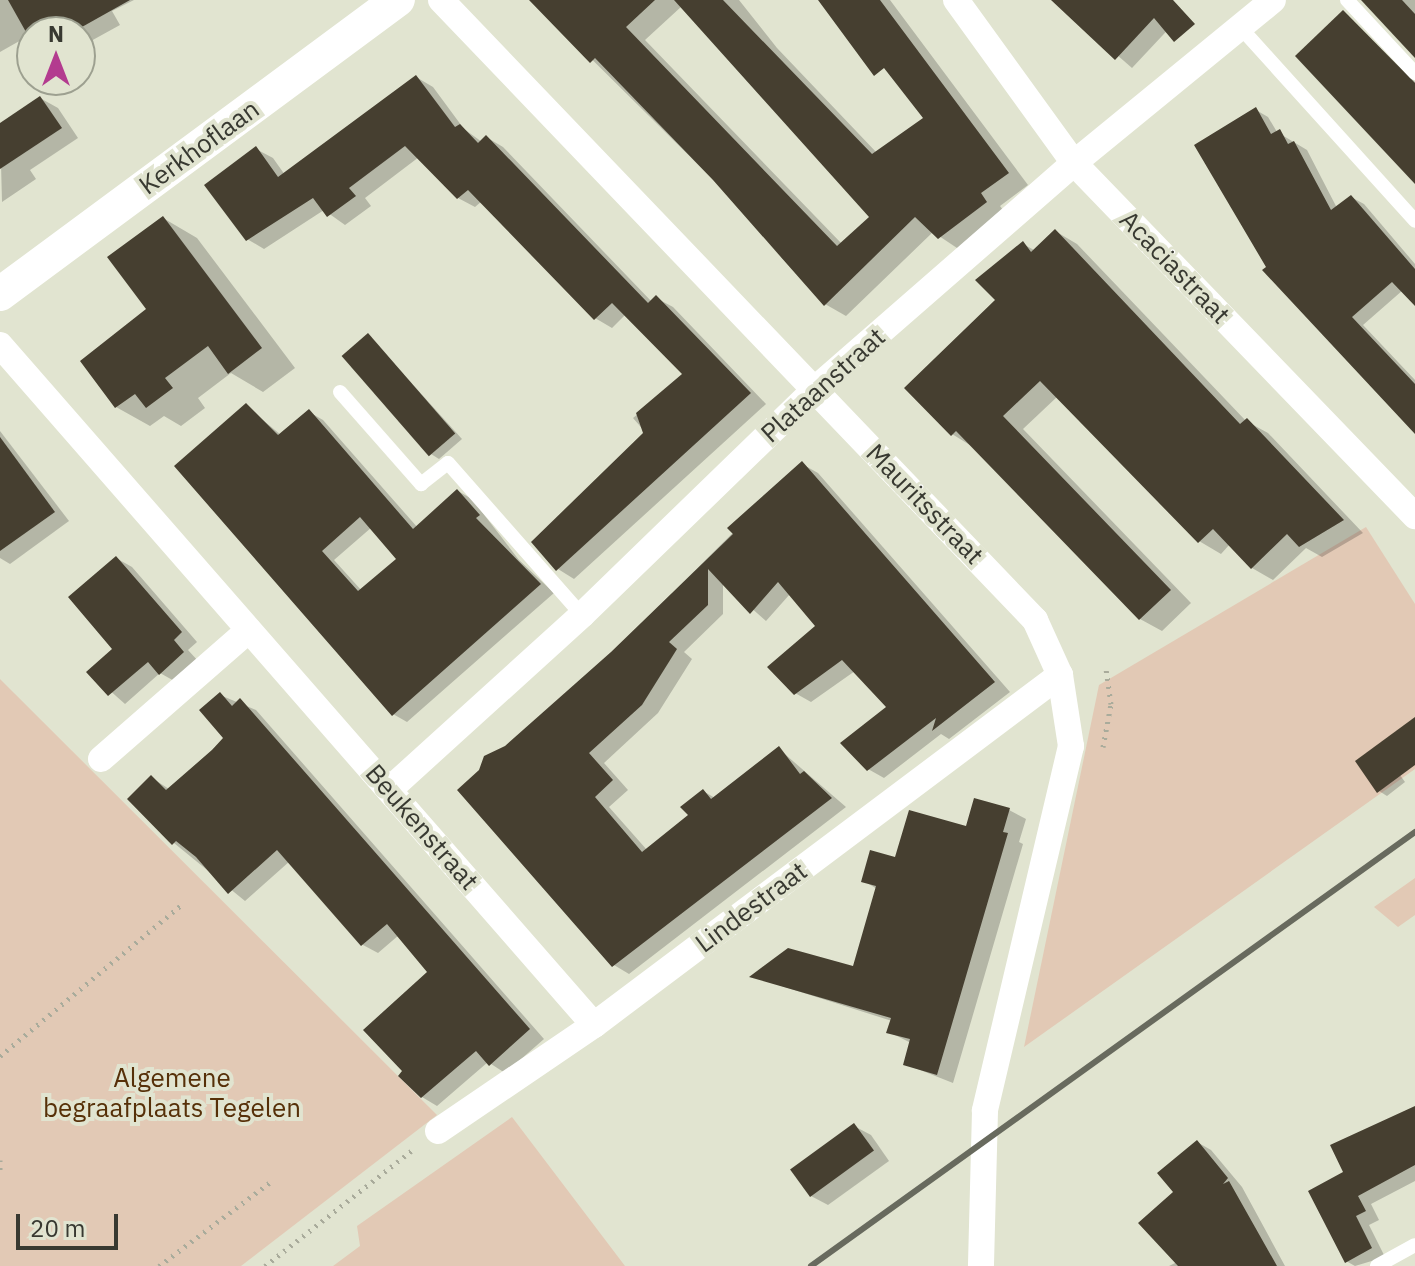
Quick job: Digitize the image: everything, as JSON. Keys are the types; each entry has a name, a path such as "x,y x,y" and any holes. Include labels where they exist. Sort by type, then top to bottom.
{"street":[{"name":"Kerkhoflaan","path":"0,294 398,0"},
{"name":"Mauritsstraat","path":"441,0 1035,620 1060,675 1071,746 985,1111 981,1266"},
{"name":"Acaciastraat","path":"956,0 1074,163 1415,516"},
{"name":"Plataanstraat","path":"389,790 582,615 815,389 1074,163 1273,0"},
{"name":"Beukenstraat","path":"0,345 594,1025"},
{"path":"101,759 249,630"},
{"name":"Lindestraat","path":"438,1131 594,1025 1060,675"}],"lane":[{"path":"1347,0 1415,73"},
{"path":"1240,27 1415,221"},
{"path":"340,392 421,484 448,463 582,615"},
{"path":"1377,1266 1415,1245"}],"path":[{"path":"0,1056 181,905"},
{"path":"265,1266 438,1131"},
{"path":"0,1160 0,1175"},
{"path":"159,1266 273,1180"}],"green space":[{"path":"1366,527 1415,604 1415,769 1024,1047 1099,685"},
{"name":"Algemene begraafplaats Tegelen","path":"0,679 437,1115 241,1266 0,1266"},
{"path":"1415,878 1415,915 1398,927 1374,907"},
{"path":"512,1117 625,1266 333,1266 360,1246 357,1226"}],"building":[{"path":"8,0 130,0 96,19 96,16 17,16"},
{"path":"529,0 655,0 626,27 837,246 869,217 674,0 723,0 872,154 923,118 884,68 874,76 818,0 880,0 1009,173 981,193 987,202 938,239 915,217 824,306 713,180 595,58 590,63"},
{"path":"1051,0 1173,0 1195,24 1174,42 1154,18 1115,60"},
{"path":"1361,0 1402,0 1415,14 1415,58"},
{"path":"1343,10 1415,83 1415,184 1295,56"},
{"path":"416,75 455,127 460,124 478,143 486,135 648,303 656,295 751,393 556,571 531,542 643,433 636,413 682,374 612,303 594,320 468,190 457,199 405,146 349,188 356,196 327,217 313,198 246,241 204,185 256,146 278,177"},
{"path":"40,96 62,128 0,169 0,123"},
{"path":"1256,107 1271,134 1280,129 1288,144 1294,141 1331,210 1351,195 1415,269 1415,306 1392,282 1352,317 1415,384 1415,434 1262,270 1266,267 1194,145"},
{"path":"163,216 262,348 228,374 208,346 165,378 173,388 146,408 135,394 115,408 80,361 146,309 107,257"},
{"path":"1055,229 1240,424 1247,418 1344,520 1299,547 1287,534 1251,569 1213,529 1198,543 1040,381 1003,416 1171,590 1139,620 956,431 951,436 904,388 995,300 975,280 1023,241 1031,252"},
{"path":"368,333 455,433 429,456 342,356"},
{"path":"246,403 278,435 309,409 413,529 457,489 480,515 476,518 541,584 392,716 174,466","holes":["360,517 396,559 358,591 322,551"]},
{"path":"0,437 55,512 0,551"},
{"path":"802,461 995,682 932,731 936,718 867,771 840,743 886,707 842,660 794,695 767,667 815,626 778,582 750,614 708,569 708,605 669,642 677,649 642,705 589,753 613,780 595,797 642,852 688,815 680,807 703,789 711,799 779,746 800,774 804,771 832,798 612,967 457,790 479,770 484,756 505,746 611,652 733,534 727,528"},
{"path":"116,556 182,632 174,640 184,652 159,675 148,662 108,696 86,672 112,649 68,597"},
{"path":"220,692 232,706 240,698 530,1029 489,1066 476,1051 421,1098 398,1076 402,1071 363,1030 427,972 387,924 361,946 277,850 228,894 196,857 176,841 172,845 127,799 151,775 166,790 223,738 199,710"},
{"path":"1415,717 1415,765 1377,793 1355,761"},
{"path":"974,798 1010,808 1003,832 1008,833 937,1075 903,1065 910,1039 886,1033 891,1018 749,977 788,948 853,966 876,886 861,882 870,850 895,857 909,810 966,826"},
{"path":"1415,1106 1415,1165 1358,1196 1366,1211 1356,1216 1372,1248 1345,1263 1308,1191 1343,1172 1330,1145"},
{"path":"854,1123 874,1151 810,1197 790,1169"},
{"path":"1197,1140 1228,1178 1223,1184 1229,1181 1277,1266 1178,1266 1138,1223 1173,1192 1157,1173"}],"railway":[{"path":"811,1266 1415,832"}]}
